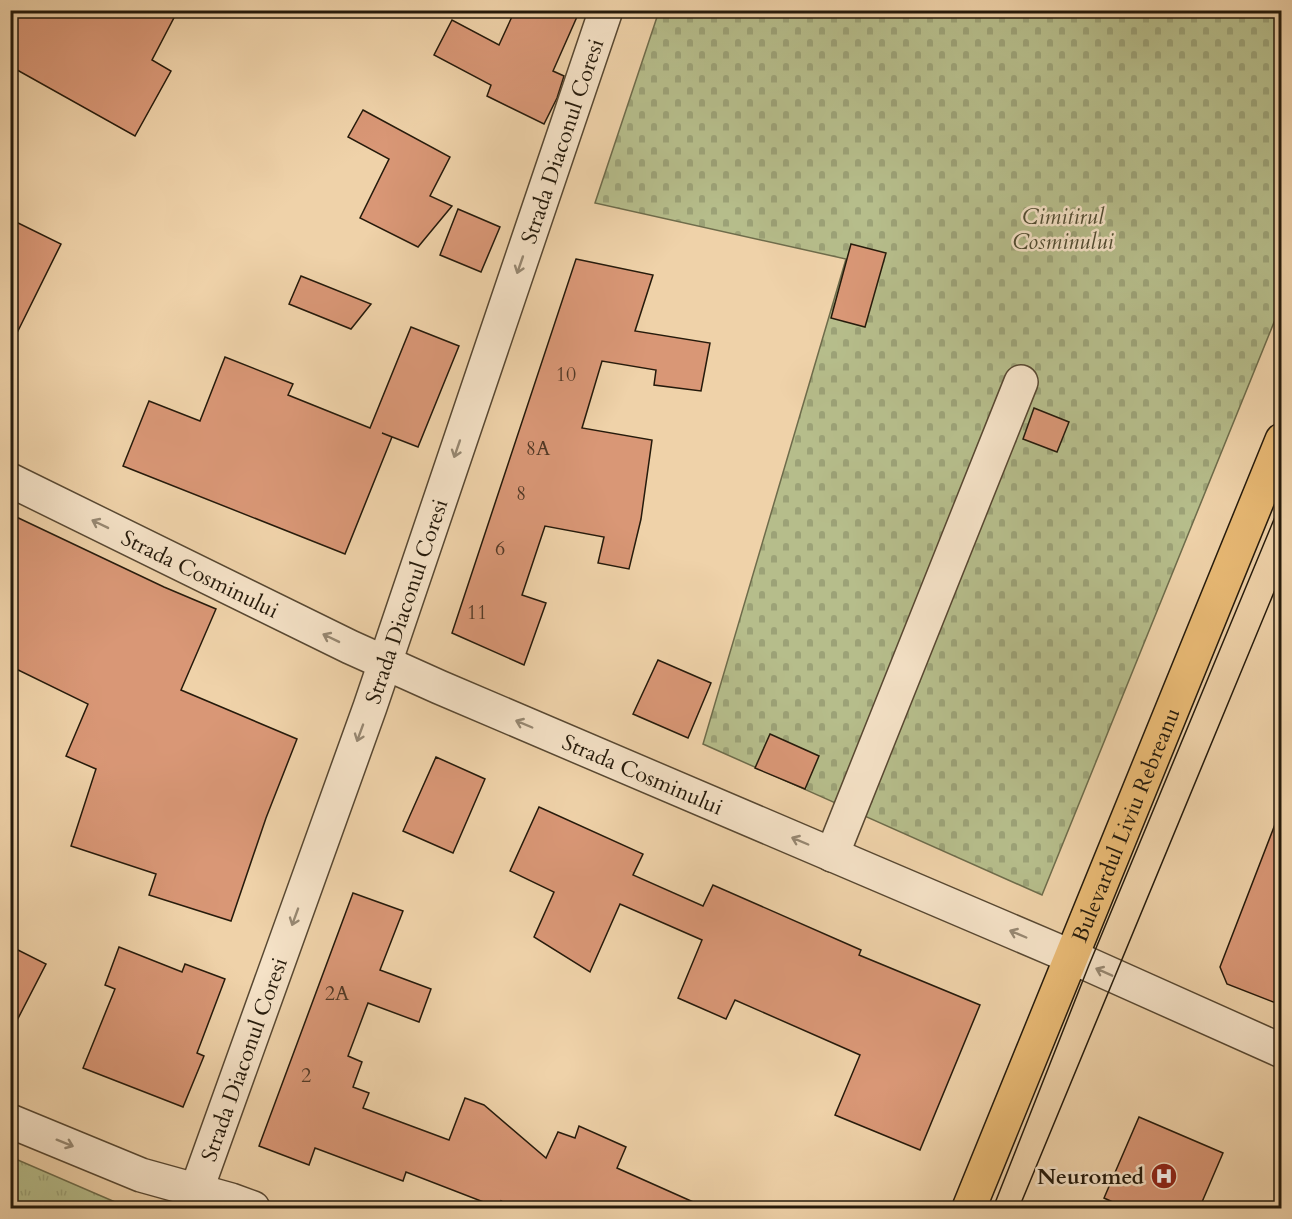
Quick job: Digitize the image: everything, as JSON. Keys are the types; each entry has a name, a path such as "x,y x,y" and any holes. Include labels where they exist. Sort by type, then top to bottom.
{"main road":[{"name":"Bulevardul Liviu Rebreanu","path":"969,1209 1281,440"}],"street":[{"name":"Strada Diaconul Coresi","path":"193,1199 384,663 606,10"},
{"path":"832,855 1021,381"},
{"name":"Strada Cosminului","path":"10,480 384,663 1072,957 1281,1052"},
{"path":"10,1121 193,1199 253,1209"}],"green space":[{"name":"Cimitirul Cosminului","path":"659,11 1281,11 1281,305 1042,895 703,744 846,259 595,203"},
{"path":"11,1157 129,1208 11,1208"}],"building":[{"path":"10,10 178,10 152,60 171,71 135,136 10,66"},
{"path":"515,10 580,10 553,71 564,76 557,98 544,124 487,96 491,85 434,55 452,20 499,45"},
{"path":"363,110 450,157 430,196 452,206 418,247 360,218 389,159 348,137"},
{"path":"458,209 500,227 481,272 440,255"},
{"path":"10,219 61,244 10,347"},
{"path":"851,244 886,253 865,327 831,318"},
{"path":"576,259 653,275 635,331 710,343 701,391 654,385 656,370 602,361 582,428 652,440 641,519 629,569 598,563 604,537 545,526 522,595 546,603 524,665 452,633"},
{"path":"301,276 371,304 351,329 289,304"},
{"path":"411,327 459,346 418,447 382,433 392,437 345,554 123,466 149,401 200,421 225,357 293,384 288,395 370,428"},
{"path":"1034,408 1069,422 1057,452 1023,439"},
{"path":"10,514 216,609 181,690 297,739 266,818 231,921 149,895 156,874 71,846 96,769 66,756 88,704 10,666"},
{"path":"658,660 711,683 688,738 633,714"},
{"path":"770,734 819,756 805,789 755,768"},
{"path":"436,757 485,779 453,853 403,831"},
{"path":"539,807 643,854 633,875 703,906 713,885 861,950 859,955 980,1005 920,1150 835,1115 860,1055 735,1000 726,1019 678,998 702,940 620,904 590,972 534,937 554,892 510,871"},
{"path":"1279,814 1281,814 1281,1005 1227,984 1220,967"},
{"path":"353,893 403,911 380,970 431,989 419,1022 368,1003 348,1056 362,1062 353,1087 369,1093 363,1108 449,1140 465,1098 484,1105 546,1158 558,1132 575,1138 579,1126 626,1147 617,1168 709,1209 515,1209 501,1201 499,1208 406,1172 403,1181 315,1148 309,1165 259,1146"},
{"path":"10,946 46,964 10,1034"},
{"path":"119,947 182,972 185,964 225,979 197,1053 204,1056 183,1107 83,1068 115,989 105,985"},
{"name":"Neuromed","path":"1139,1117 1223,1153 1199,1209 1128,1209 1104,1198"}],"tram line":[{"path":"993,1208 1089,965 1282,500"},
{"path":"1019,1208 1282,573"}],"place":[{"name":"Neuromed","path":"1164,1176"}]}
